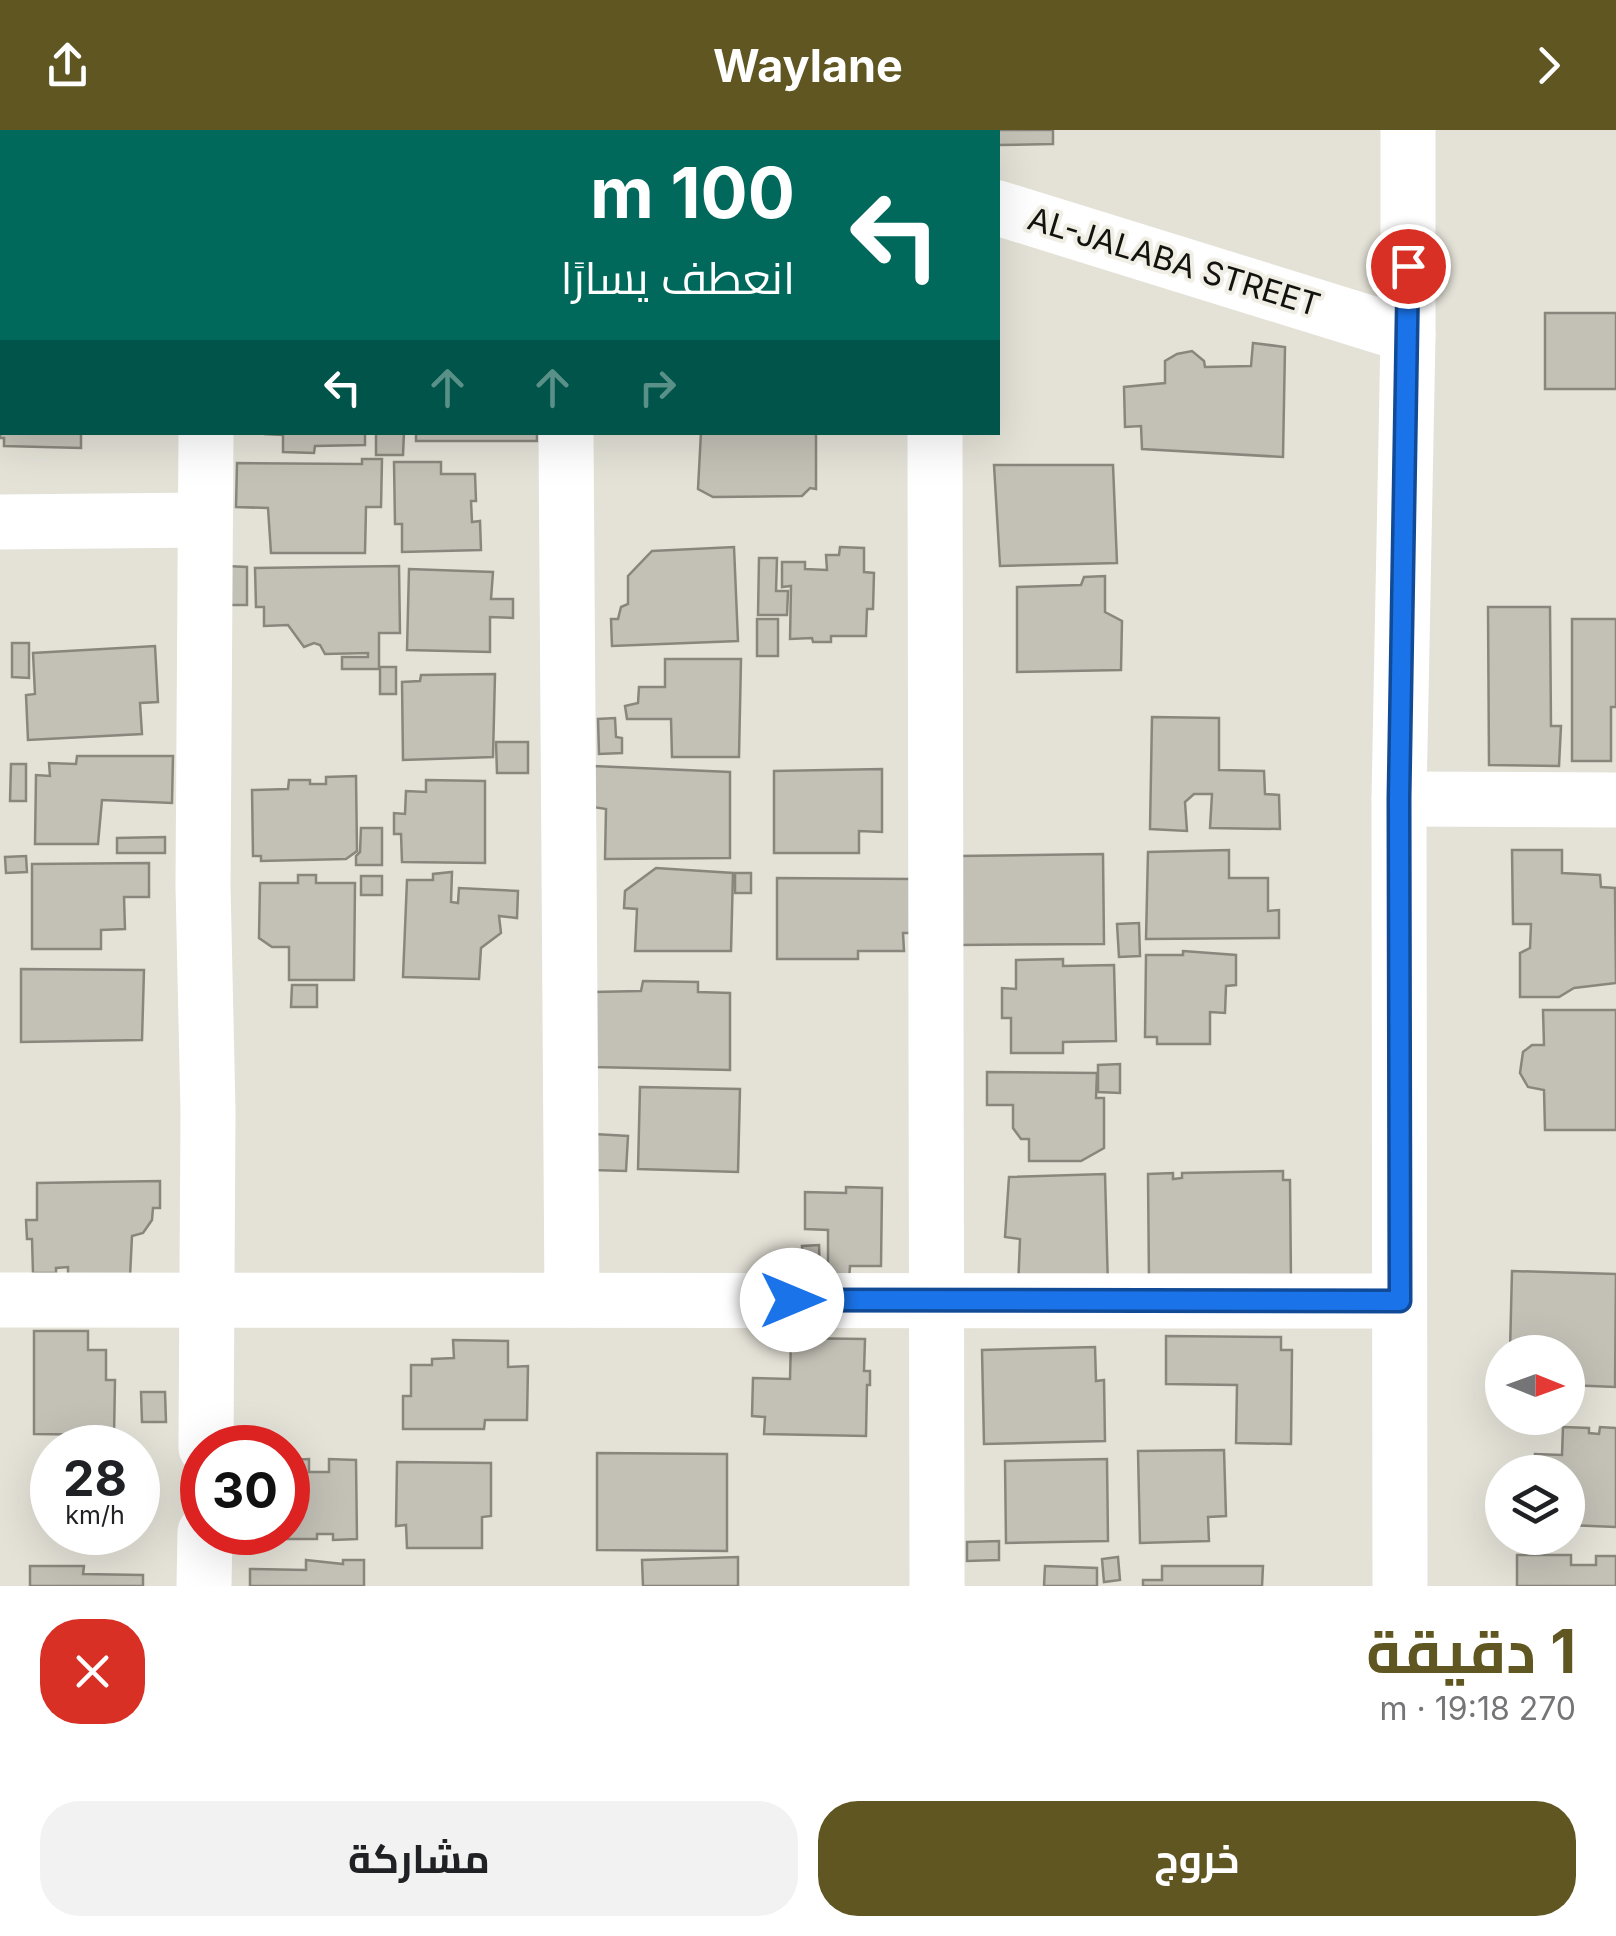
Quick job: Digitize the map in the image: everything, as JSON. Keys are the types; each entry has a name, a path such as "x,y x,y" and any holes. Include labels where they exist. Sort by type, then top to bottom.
{"street":[{"path":"1400,1586 1399,798 1408,130"},
{"name":"AL-JALABA STREET","path":"1000,209 1408,335"},
{"path":"206,435 203,885 209,1300 206,1425"},
{"path":"566,435 572,1300"},
{"path":"935,435 937,1586"},
{"path":"0,522 204,520"},
{"path":"1399,798 1616,800"},
{"path":"0,1300 1400,1301"},
{"path":"204,1586 205,1555"}],"building":[{"path":"1000,130 1053,130 1053,144 1000,145"},
{"path":"1545,313 1616,313 1616,389 1545,389"},
{"path":"1253,343 1285,347 1283,457 1142,449 1141,426 1125,427 1124,387 1165,383 1165,361 1192,351 1204,361 1205,367 1251,366"},
{"path":"81,435 81,448 4,446 4,438 0,438"},
{"path":"283,435 365,435 365,445 315,446 314,453 283,452"},
{"path":"376,435 404,435 403,455 376,455"},
{"path":"416,435 537,435 537,441 416,441"},
{"path":"701,435 816,435 816,489 810,488 802,496 713,497 698,489"},
{"path":"362,459 382,459 381,507 366,507 365,553 271,553 268,508 236,507 237,463 362,464"},
{"path":"394,462 441,462 441,474 475,474 472,522 480,521 481,550 402,552 402,524 395,524"},
{"path":"994,465 1113,465 1117,563 1000,566"},
{"path":"734,547 738,641 612,646 611,619 618,619 621,607 628,604 628,576 652,551"},
{"path":"840,547 864,548 864,572 874,573 873,609 867,609 866,636 831,636 831,642 790,639 791,586 782,587 782,562 805,562 805,569 827,570 826,555 839,555"},
{"path":"759,558 777,558 776,591 788,591 787,615 758,615"},
{"path":"226,566 247,567 247,605 226,605"},
{"path":"399,566 400,633 379,633 379,669 342,669 342,657 368,657 368,653 325,654 314,643 304,647 288,625 264,626 264,607 256,607 255,568"},
{"path":"409,569 493,572 491,599 513,599 513,618 490,617 490,652 407,650"},
{"path":"1105,576 1105,612 1122,621 1121,670 1017,672 1017,587 1081,585 1084,577"},
{"path":"1488,607 1550,607 1551,726 1561,726 1559,766 1489,765"},
{"path":"757,619 778,619 778,656 757,656"},
{"path":"1572,619 1616,619 1616,707 1611,707 1611,761 1572,761"},
{"path":"12,643 29,643 29,678 12,677"},
{"path":"155,646 158,702 140,703 142,734 28,740 26,695 35,694 33,653"},
{"path":"665,659 741,659 739,757 672,757 671,719 627,719 625,706 638,703 639,687 665,687"},
{"path":"380,667 396,667 396,694 380,694"},
{"path":"495,674 493,757 403,760 402,682 420,681 421,675"},
{"path":"1152,717 1219,718 1219,770 1264,771 1265,794 1279,795 1280,829 1210,828 1212,794 1194,794 1185,802 1187,831 1150,829"},
{"path":"615,718 622,753 599,754 598,719"},
{"path":"496,742 528,742 528,773 497,773"},
{"path":"77,756 173,756 172,803 102,800 98,844 35,844 36,775 50,776 49,763 76,764"},
{"path":"11,764 26,764 26,801 10,801"},
{"path":"593,766 730,772 730,858 605,859 606,809 593,807"},
{"path":"882,769 882,832 859,831 859,853 774,853 774,771"},
{"path":"356,776 357,851 346,859 261,861 261,856 253,856 252,790 288,789 289,780 326,784 326,777"},
{"path":"426,780 485,781 485,863 402,862 401,834 394,834 394,813 405,814 406,791 426,792"},
{"path":"361,828 382,828 382,865 356,865"},
{"path":"165,837 165,853 117,853 117,838"},
{"path":"1229,850 1229,878 1268,878 1268,911 1279,910 1279,938 1146,939 1148,852"},
{"path":"1512,850 1562,850 1562,873 1600,875 1601,887 1615,888 1616,983 1574,988 1559,997 1520,997 1520,953 1530,948 1531,924 1513,924"},
{"path":"1103,854 1104,944 959,945 959,856"},
{"path":"26,856 27,872 6,873 5,857"},
{"path":"149,863 149,897 124,897 125,929 101,930 101,949 32,949 32,864"},
{"path":"656,868 733,873 731,951 635,951 637,909 624,908 625,891"},
{"path":"452,872 451,902 458,903 459,888 518,891 517,918 499,916 501,933 481,948 479,979 403,977 407,880 433,880 433,874"},
{"path":"735,873 751,873 751,893 735,893"},
{"path":"298,875 316,875 316,883 355,883 354,980 289,980 289,947 272,947 259,938 260,883 298,883"},
{"path":"361,876 382,876 382,895 361,895"},
{"path":"777,878 912,879 912,933 903,933 904,951 858,951 858,959 777,959"},
{"path":"1139,923 1140,956 1119,957 1117,924"},
{"path":"1183,951 1236,955 1236,985 1226,986 1225,1013 1210,1012 1210,1044 1157,1044 1157,1037 1145,1037 1146,955 1183,955"},
{"path":"1063,959 1063,966 1114,965 1116,1041 1063,1042 1063,1053 1011,1053 1011,1018 1002,1018 1002,988 1016,989 1016,960"},
{"path":"21,969 144,970 142,1040 21,1042"},
{"path":"643,981 698,982 698,992 730,993 730,1070 593,1067 594,992 641,991"},
{"path":"292,985 317,985 317,1007 291,1007"},
{"path":"1543,1010 1616,1010 1616,1130 1545,1130 1544,1090 1528,1087 1520,1073 1523,1052 1532,1045 1544,1045"},
{"path":"1120,1064 1120,1093 1098,1092 1098,1065"},
{"path":"987,1072 1097,1073 1096,1098 1104,1098 1104,1148 1081,1161 1029,1161 1029,1139 1021,1139 1013,1128 1013,1105 987,1105"},
{"path":"640,1087 740,1089 738,1172 638,1169"},
{"path":"594,1134 628,1136 626,1171 593,1170"},
{"path":"1283,1171 1283,1180 1290,1180 1291,1281 1149,1283 1148,1174 1173,1173 1173,1179 1182,1178 1182,1173"},
{"path":"1105,1174 1108,1287 1018,1288 1020,1239 1005,1237 1009,1177"},
{"path":"160,1181 160,1208 153,1208 152,1220 143,1233 132,1236 130,1277 68,1288 68,1267 56,1268 56,1273 33,1273 32,1239 27,1239 26,1220 37,1220 37,1183"},
{"path":"846,1187 882,1188 881,1266 850,1266 849,1281 828,1281 828,1230 805,1229 805,1192 846,1193"},
{"path":"819,1245 820,1282 803,1282 802,1246"},
{"path":"1512,1271 1616,1274 1615,1387 1585,1386 1585,1335 1510,1335"},
{"path":"34,1331 88,1331 88,1350 106,1350 106,1380 115,1380 114,1425 34,1425"},
{"path":"1166,1336 1281,1337 1281,1350 1292,1350 1291,1444 1236,1443 1237,1385 1166,1384"},
{"path":"791,1338 865,1339 864,1371 870,1371 866,1436 764,1434 765,1417 752,1416 753,1378 790,1379"},
{"path":"453,1340 508,1341 508,1367 528,1366 527,1420 485,1420 484,1429 403,1429 403,1396 411,1396 411,1365 432,1365 432,1359 454,1358"},
{"path":"1095,1347 1096,1381 1104,1380 1105,1441 984,1444 982,1350"},
{"path":"141,1392 165,1392 166,1422 142,1422"},
{"path":"1600,1427 1616,1428 1616,1527 1585,1526 1585,1455 1562,1455 1563,1435 1585,1435 1585,1428 1589,1428 1589,1433 1599,1434"},
{"path":"1224,1450 1226,1516 1208,1517 1209,1541 1140,1543 1138,1451"},
{"path":"597,1453 727,1454 727,1551 597,1550"},
{"path":"329,1459 356,1460 357,1539 333,1540 333,1534 317,1534 317,1539 310,1539 310,1472 329,1472"},
{"path":"1107,1459 1108,1541 1006,1543 1005,1461"},
{"path":"397,1462 491,1463 491,1516 482,1517 482,1548 407,1548 406,1525 396,1526"},
{"path":"999,1541 999,1560 967,1561 967,1542"},
{"path":"1517,1555 1571,1555 1571,1565 1596,1565 1596,1556 1616,1556 1616,1586 1517,1586"},
{"path":"738,1557 738,1586 643,1586 642,1560"},
{"path":"1118,1557 1120,1580 1104,1582 1102,1559"},
{"path":"306,1560 343,1564 343,1560 364,1560 364,1586 250,1586 250,1569 306,1570"},
{"path":"30,1566 84,1566 83,1574 143,1575 143,1586 30,1586"},
{"path":"1045,1566 1097,1568 1097,1586 1044,1586"},
{"path":"1162,1566 1263,1566 1262,1586 1143,1586 1143,1580 1162,1580"}],"route":[{"path":"792,1300 1400,1301 1399,798 1408,266"}]}
